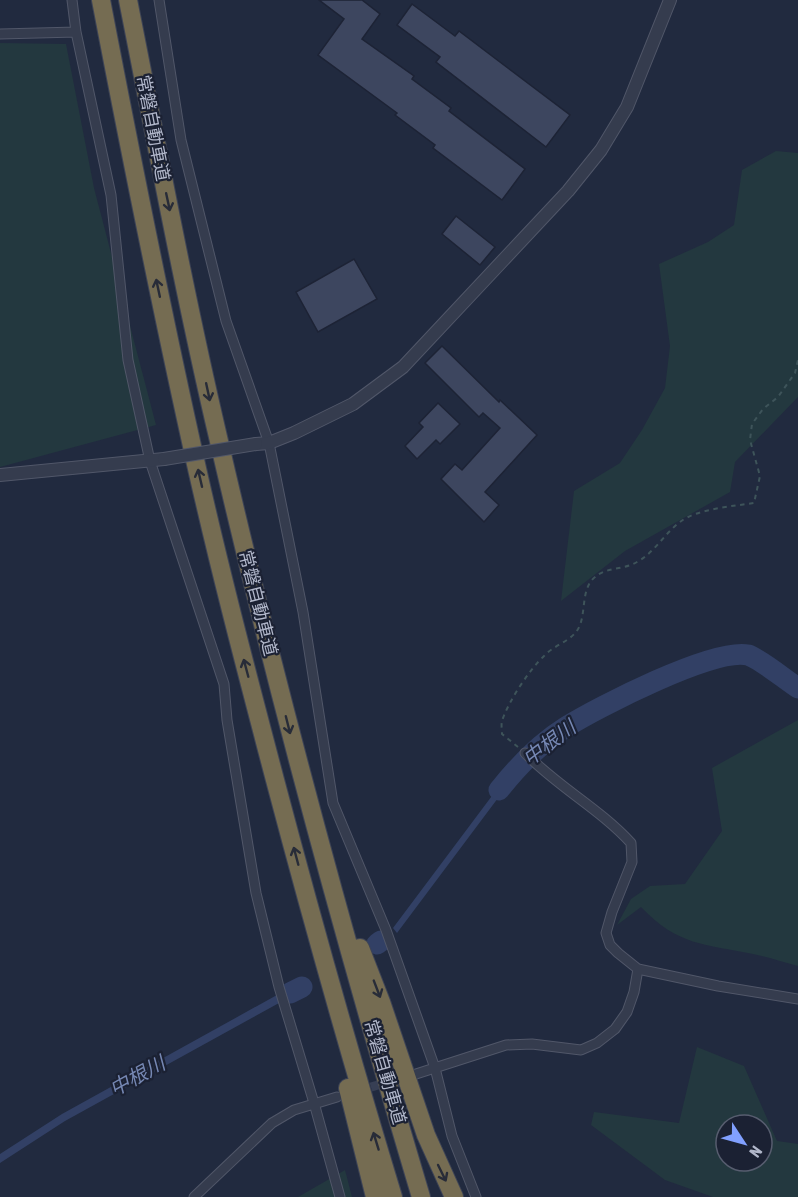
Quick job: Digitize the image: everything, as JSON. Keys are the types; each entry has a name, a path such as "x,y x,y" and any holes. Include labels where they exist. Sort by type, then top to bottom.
{"highway":[{"name":"常磐自動車道","path":"101,0 137,188 190,440 240,648 310,913 393,1197"},
{"name":"常磐自動車道","path":"128,0 217,434 266,640 317,837 421,1197"},
{"path":"317,837 381,1002 426,1135 454,1197"},
{"path":"310,913 375,1197"}],"street":[{"path":"72,0 76,32 111,195 128,360 150,461 224,684 227,720 256,892 285,1009 340,1197"},
{"path":"159,0 181,140 226,321 262,444 303,612 333,803 386,930 435,1068 452,1136 476,1197"},
{"path":"0,476 150,461 262,444 294,434 352,404 402,367 568,191 601,150 627,107 670,0"},
{"path":"0,34 76,32"},
{"path":"525,753 571,793 615,825 631,843 632,862 606,933 610,945 638,969 718,986 798,999"},
{"path":"416,1074 506,1045 532,1044 581,1050 597,1044 615,1029 627,1012 634,992 638,969"},
{"path":"194,1197 272,1123 294,1110 337,1097"}],"path":[{"path":"525,753 502,734 501,724 529,675 543,656 572,637 579,629 587,588 592,579 601,572 635,564 652,553 680,522 694,515 754,502 760,476 750,441 752,424 763,409 778,397 795,373 798,360"}],"shaded area":[{"path":"0,43 66,44 94,188 156,425 0,467"},
{"path":"776,151 798,153 798,397 735,462 730,492 625,551 561,601 574,491 620,463 642,430 665,388 670,346 659,264 708,242 734,225 742,170"},
{"path":"798,720 798,966 693,941 667,929 641,907 617,925 631,899 650,886 685,884 722,831 712,768"},
{"path":"697,1047 744,1066 765,1113 714,1113 714,1173 774,1173 774,1134 777,1141 798,1144 798,1197 713,1197 665,1180 591,1125 594,1112 679,1123"},
{"path":"345,1170 352,1197 298,1197"}],"water":[{"path":"515,765 519,770 397,933 393,928"},
{"path":"277,995 279,1003 65,1121 0,1163 0,1154 62,1114"}],"building":[{"path":"319,0 362,0 380,14 362,39 414,76 412,79 451,108 449,111 525,169 502,200 433,148 435,145 395,115 397,113 318,55 344,19"},
{"path":"412,4 455,36 459,31 570,115 546,147 436,62 440,57 397,25"},
{"path":"456,216 495,247 480,265 442,234"},
{"path":"354,259 377,299 318,332 296,292"},
{"path":"442,346 499,402 500,400 537,435 485,492 499,505 484,522 441,479 455,464 462,470 500,428 483,413 479,417 425,363"},
{"path":"438,403 460,424 440,444 436,440 417,459 405,446 423,427 419,423"}],"waterway":[{"name":"中根川","path":"499,790 530,756 566,727 628,694 709,660 731,655 748,655 798,688"},
{"name":"中根川","path":"377,944 381,941"},
{"name":"中根川","path":"290,993 302,987"}],"tunnel":[{"path":"358,1091 391,1081"}]}
